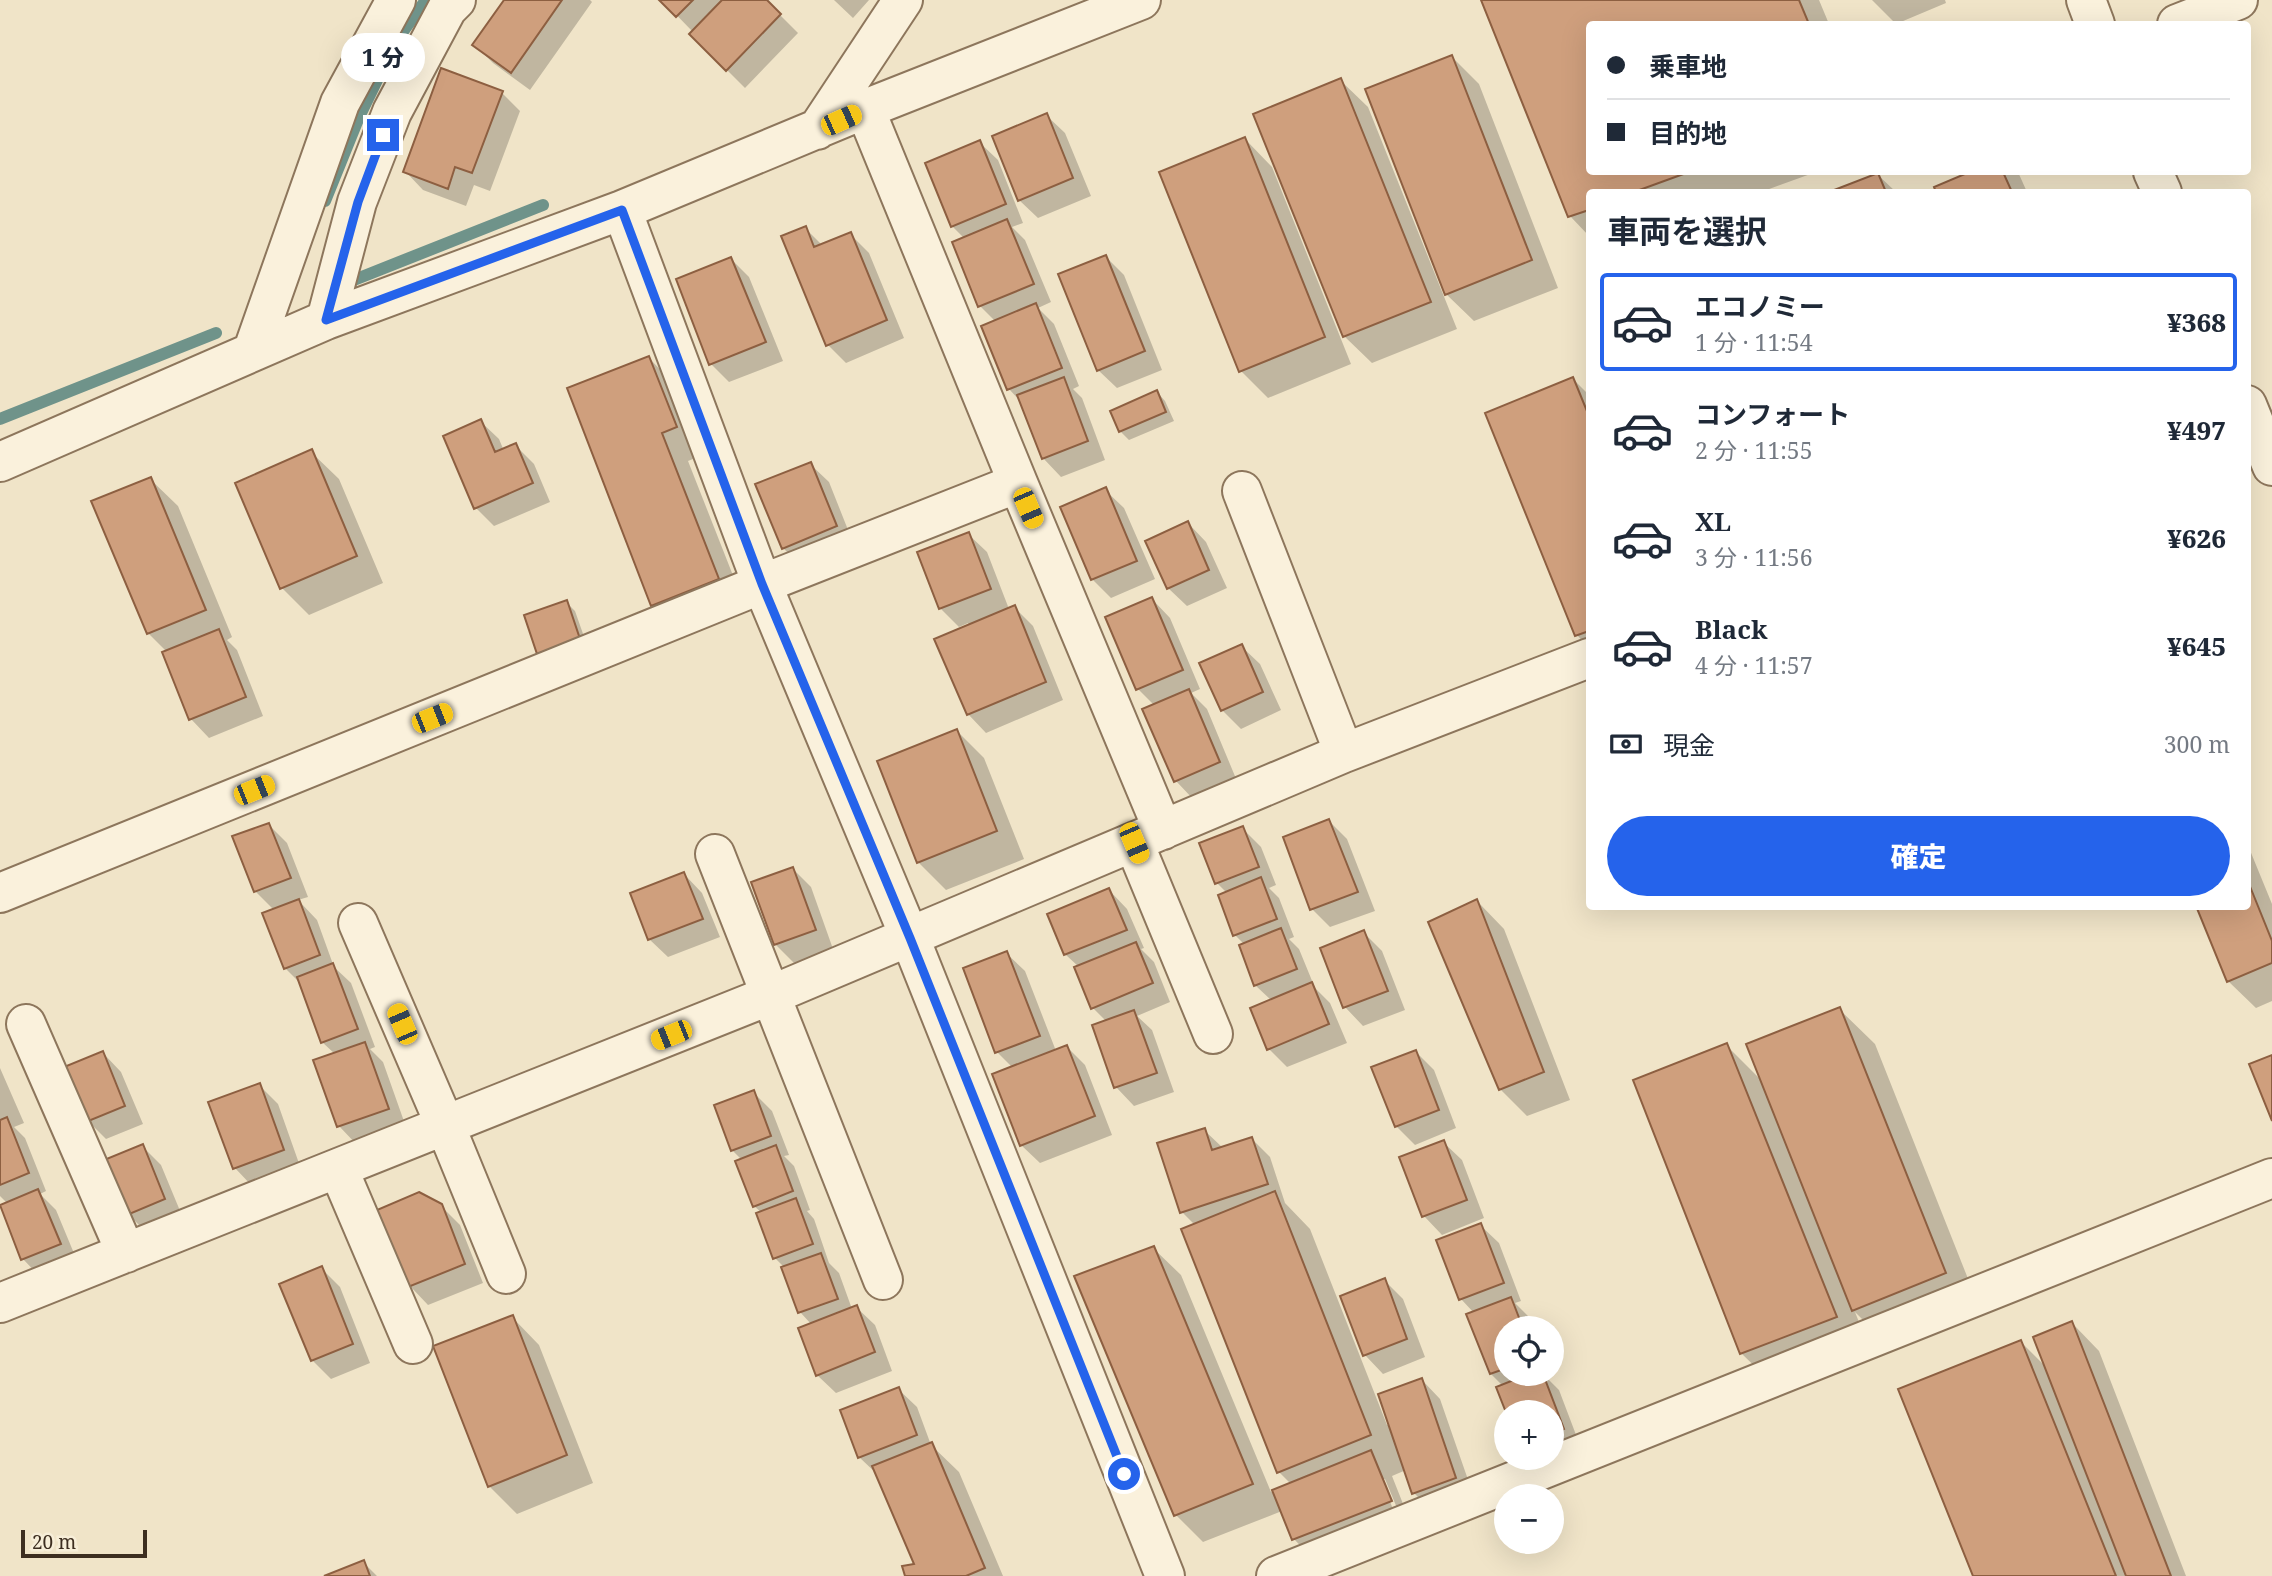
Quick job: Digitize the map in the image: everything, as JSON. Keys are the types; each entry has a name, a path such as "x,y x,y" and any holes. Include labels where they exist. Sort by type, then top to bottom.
{"street":[{"path":"253,351 340,103 396,0"},
{"path":"326,320 358,202 392,112 447,9 456,0"},
{"path":"817,130 903,0"},
{"path":"0,462 326,320 622,210 865,109 1140,0"},
{"path":"2086,0 2094,21"},
{"path":"2185,21 2238,0"},
{"path":"865,109 1018,483 1148,836 1213,1034"},
{"path":"622,210 762,584 910,938 1165,1576"},
{"path":"2251,402 2272,392"},
{"path":"2251,414 2272,466"},
{"path":"0,893 1018,483"},
{"path":"1242,491 1344,753"},
{"path":"0,1303 771,995 1344,753 1586,659"},
{"path":"715,854 883,1280"},
{"path":"358,923 506,1275"},
{"path":"26,1024 126,1253"},
{"path":"338,1168 413,1345"},
{"path":"1276,1576 2272,1178"}],"building":[{"path":"504,0 562,0 511,73 472,45"},
{"path":"659,0 693,0 676,17"},
{"path":"722,0 767,0 781,14 726,71 689,34"},
{"path":"1481,0 1799,0 1808,21 1586,21 1586,175 1681,175 1642,189 1586,189 1586,211 1568,217"},
{"path":"1452,55 1532,260 1445,295 1365,89"},
{"path":"441,68 503,91 472,173 455,167 448,189 403,172"},
{"path":"1341,78 1431,302 1343,337 1253,114"},
{"path":"1047,113 1073,178 1018,201 992,136"},
{"path":"1245,137 1325,337 1239,372 1159,172"},
{"path":"980,140 1006,204 951,227 925,163"},
{"path":"1879,175 1885,189 1837,189"},
{"path":"1963,175 2004,175 2011,189 1935,189 1934,187"},
{"path":"1007,219 1034,284 978,307 952,242"},
{"path":"806,226 814,247 851,232 887,320 826,346 781,236"},
{"path":"1106,255 1145,351 1097,371 1058,274"},
{"path":"731,257 766,342 709,365 676,279"},
{"path":"1036,303 1062,368 1007,390 981,326"},
{"path":"649,356 677,427 662,433 719,579 651,606 567,388"},
{"path":"1064,377 1088,441 1042,459 1017,395"},
{"path":"1573,377 1586,409 1586,632 1575,636 1485,413"},
{"path":"1157,390 1166,412 1119,432 1110,411"},
{"path":"481,419 495,452 516,443 533,483 474,509 443,436"},
{"path":"312,449 357,556 280,589 235,483"},
{"path":"811,462 837,526 782,549 755,484"},
{"path":"151,477 206,610 147,634 91,501"},
{"path":"1106,487 1137,561 1091,580 1060,507"},
{"path":"1188,521 1209,570 1167,589 1145,541"},
{"path":"969,532 991,589 939,609 917,552"},
{"path":"1152,597 1183,670 1136,690 1105,617"},
{"path":"567,600 580,639 537,654 524,615"},
{"path":"1015,605 1046,682 967,715 934,639"},
{"path":"219,629 246,697 189,720 162,652"},
{"path":"1242,644 1263,692 1221,711 1199,663"},
{"path":"1189,689 1220,762 1174,782 1142,709"},
{"path":"957,729 997,831 917,863 877,761"},
{"path":"1329,819 1358,892 1310,910 1283,837"},
{"path":"269,823 291,878 254,892 232,836"},
{"path":"1243,826 1259,867 1215,884 1199,843"},
{"path":"793,867 816,930 774,945 751,882"},
{"path":"684,872 703,919 648,940 630,893"},
{"path":"1261,877 1277,919 1233,936 1218,895"},
{"path":"1109,888 1127,930 1064,955 1047,914"},
{"path":"2251,889 2272,941 2272,963 2227,982 2198,910 2251,910"},
{"path":"299,899 320,955 284,969 262,913"},
{"path":"1477,899 1544,1072 1499,1090 1428,922"},
{"path":"1281,928 1297,969 1254,986 1239,945"},
{"path":"1364,930 1388,991 1343,1008 1320,948"},
{"path":"1136,942 1153,983 1091,1009 1074,967"},
{"path":"1007,951 1040,1036 995,1053 963,968"},
{"path":"333,963 358,1029 321,1043 297,977"},
{"path":"1312,982 1329,1024 1267,1050 1250,1008"},
{"path":"1840,1007 1946,1273 1852,1311 1746,1044"},
{"path":"1134,1010 1157,1073 1114,1088 1092,1025"},
{"path":"365,1042 389,1109 337,1127 313,1060"},
{"path":"1727,1043 1837,1317 1740,1354 1633,1080"},
{"path":"1067,1045 1095,1116 1020,1146 992,1074"},
{"path":"1416,1050 1439,1110 1395,1127 1371,1067"},
{"path":"103,1051 125,1106 86,1122 64,1067"},
{"path":"2272,1055 2272,1121 2249,1064"},
{"path":"260,1083 284,1150 233,1169 208,1102"},
{"path":"754,1090 771,1136 731,1151 714,1105"},
{"path":"7,1117 29,1173 0,1185 0,1120"},
{"path":"1205,1128 1212,1150 1252,1137 1268,1184 1180,1213 1157,1143"},
{"path":"1444,1140 1467,1200 1422,1217 1399,1157"},
{"path":"143,1144 165,1199 127,1215 104,1160"},
{"path":"776,1145 793,1191 753,1207 735,1161"},
{"path":"38,1189 61,1244 21,1260 0,1205"},
{"path":"1275,1191 1371,1435 1277,1473 1181,1229"},
{"path":"419,1192 442,1204 465,1264 408,1287 377,1210"},
{"path":"796,1198 813,1244 773,1259 756,1213"},
{"path":"1481,1223 1504,1283 1459,1300 1436,1240"},
{"path":"1154,1246 1253,1484 1174,1516 1074,1276"},
{"path":"821,1253 838,1299 798,1313 781,1267"},
{"path":"322,1266 353,1344 311,1361 279,1284"},
{"path":"1385,1278 1407,1339 1363,1356 1340,1296"},
{"path":"1511,1297 1518,1316 1494,1316 1494,1373 1490,1374 1466,1314"},
{"path":"857,1305 875,1352 816,1376 798,1328"},
{"path":"513,1315 567,1455 488,1487 433,1346"},
{"path":"2072,1321 2171,1576 2126,1576 2033,1337"},
{"path":"2021,1340 2116,1576 1973,1576 1898,1389"},
{"path":"1422,1378 1456,1478 1412,1494 1378,1394"},
{"path":"1548,1386 1553,1400 1501,1400 1496,1387"},
{"path":"899,1387 917,1435 858,1458 840,1410"},
{"path":"932,1442 985,1568 966,1576 905,1576 902,1566 914,1564 872,1466"},
{"path":"1371,1450 1392,1501 1292,1540 1272,1490"},
{"path":"364,1560 370,1576 324,1576"}],"waterway":[{"path":"325,201 359,117 396,41 426,0"},
{"path":"354,280 543,205"},
{"path":"0,419 216,333"}],"route":[{"path":"383,135 358,202 326,320 622,210 762,584 910,938 1124,1474"}]}
